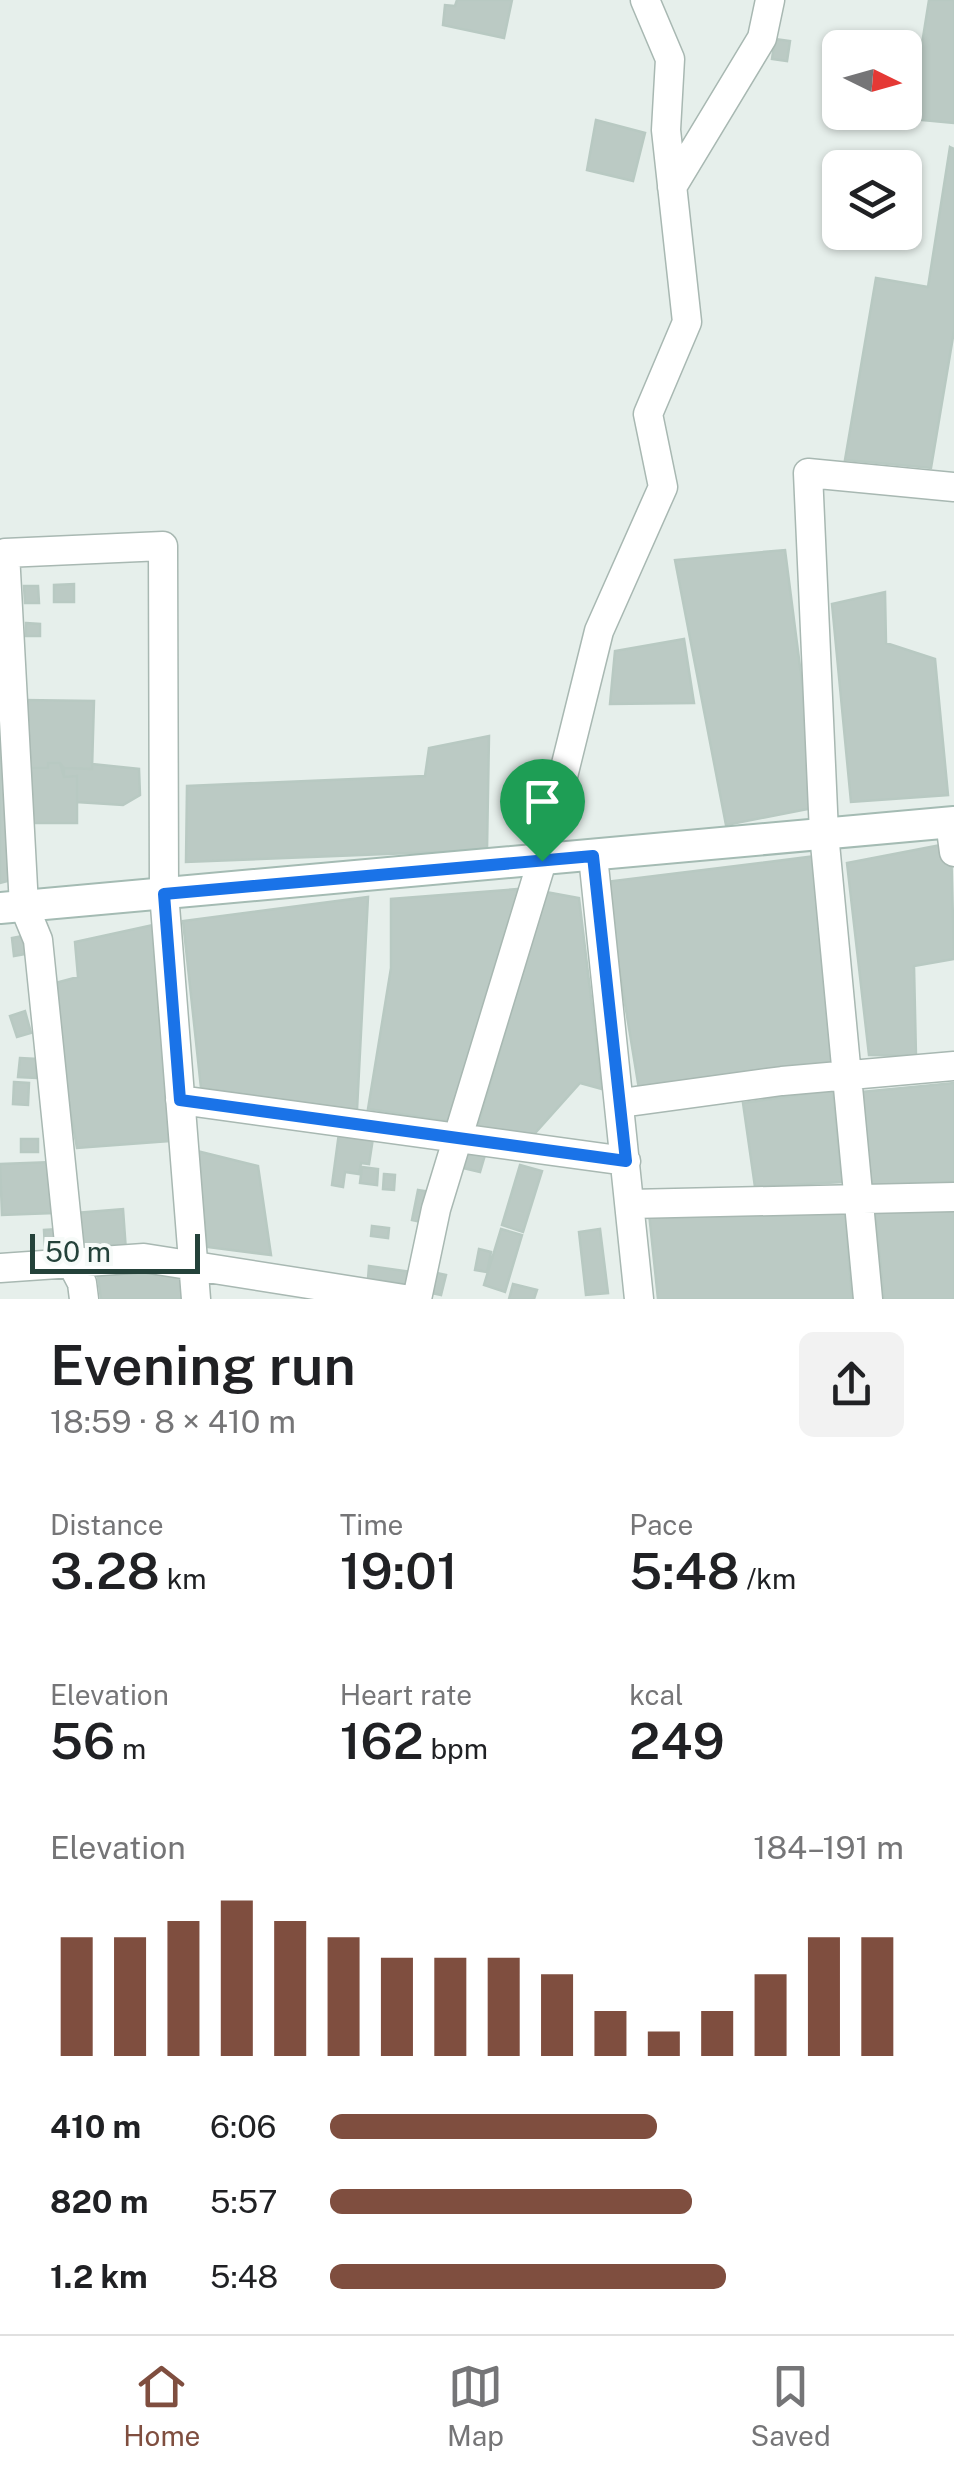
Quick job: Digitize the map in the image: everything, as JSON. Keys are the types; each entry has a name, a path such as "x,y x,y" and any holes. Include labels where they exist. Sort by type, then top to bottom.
{"street":[{"path":"417,1299 458,1138 542,861 598,631 663,486 648,414 687,322 666,130 670,58 646,0"},
{"path":"672,188 762,38 770,0"},
{"path":"868,1299 824,833 808,473 954,487"},
{"path":"84,1299 82,1283 71,1262 38,940 12,908 2,554 163,546 164,894 196,1299"},
{"path":"12,908 824,833 953,832"},
{"path":"593,856 639,1299"},
{"path":"621,1103 844,1075 954,1066"},
{"path":"180,1100 626,1161"},
{"path":"630,1204 954,1197"},
{"path":"0,1268 144,1258 404,1299"}],"building":[{"path":"457,0 512,0 504,38 443,25 445,5 455,6"},
{"path":"929,0 954,0 954,123 922,120 922,44"},
{"path":"775,39 790,41 787,61 772,59"},
{"path":"596,120 645,133 633,181 587,170"},
{"path":"950,147 954,149 954,331 931,468 845,460 876,278 928,287"},
{"path":"785,550 818,807 726,825 675,560"},
{"path":"74,584 74,602 54,602 54,585"},
{"path":"24,586 38,586 39,603 25,603"},
{"path":"885,592 886,643 935,659 948,795 851,802 832,604"},
{"path":"26,623 40,624 40,636 26,636"},
{"path":"684,639 694,703 610,704 615,651"},
{"path":"0,644 15,879 0,883"},
{"path":"23,700 94,701 92,769 64,768 60,763 48,763 48,768 23,768"},
{"path":"489,736 487,850 186,862 187,786 425,776 429,748"},
{"path":"48,763 60,763 64,777 77,776 77,823 23,823 23,768 48,768"},
{"path":"92,764 139,769 140,795 123,805 77,802 77,776 64,777 64,768 92,769"},
{"path":"951,843 954,959 914,966 916,1056 869,1055 847,863"},
{"path":"816,856 836,1064 639,1089 605,882"},
{"path":"519,889 453,1122 368,1109 391,968 391,899"},
{"path":"546,892 579,898 602,1089 580,1083 529,1140 477,1129"},
{"path":"368,897 357,1110 201,1088 183,921"},
{"path":"162,923 169,1141 77,1148 48,985 78,977 75,942"},
{"path":"28,935 31,953 14,956 12,938"},
{"path":"25,1011 31,1033 17,1037 10,1016"},
{"path":"20,1058 37,1059 36,1078 18,1077"},
{"path":"14,1082 29,1083 28,1105 13,1104"},
{"path":"954,1083 954,1181 872,1186 860,1092"},
{"path":"833,1090 842,1182 755,1187 743,1103"},
{"path":"339,1133 373,1138 369,1164 361,1163 359,1174 345,1172 343,1187 332,1185"},
{"path":"21,1139 38,1139 38,1152 21,1152"},
{"path":"463,1150 485,1155 480,1172 459,1167"},
{"path":"197,1151 258,1166 271,1255 207,1247"},
{"path":"52,1162 54,1213 2,1215 0,1164"},
{"path":"520,1165 542,1171 523,1232 502,1225"},
{"path":"362,1167 378,1169 377,1185 360,1183"},
{"path":"384,1174 395,1175 394,1190 383,1189"},
{"path":"418,1190 431,1192 426,1223 412,1220"},
{"path":"954,1207 954,1299 884,1299 875,1210"},
{"path":"123,1209 126,1251 79,1255 76,1213"},
{"path":"845,1210 852,1299 658,1299 649,1213"},
{"path":"372,1226 389,1228 388,1238 371,1236"},
{"path":"58,1229 60,1249 45,1249 44,1230"},
{"path":"501,1229 522,1235 505,1292 484,1285"},
{"path":"600,1229 608,1293 586,1295 579,1232"},
{"path":"479,1249 491,1252 487,1272 475,1270"},
{"path":"369,1266 412,1272 410,1285 368,1279"},
{"path":"97,1270 188,1274 190,1299 101,1299"},
{"path":"432,1272 446,1275 441,1295 427,1292"},
{"path":"513,1284 537,1290 534,1299 509,1299"}],"route":[{"path":"593,856 626,1161 180,1100 164,894 542,861 593,856"}]}
